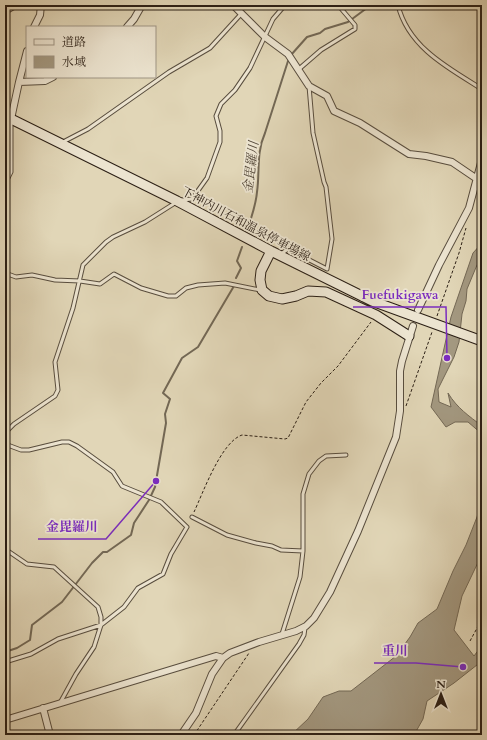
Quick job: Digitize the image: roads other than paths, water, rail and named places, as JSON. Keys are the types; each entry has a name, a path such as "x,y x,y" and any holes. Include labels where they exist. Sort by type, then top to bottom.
{"main road":[{"name":"下神内川石和温泉停車場線","path":"8,118 177,201 275,253 372,301 482,341"},
{"path":"275,253 261,271 260,280 262,290 269,296 282,299 296,296 308,291 326,292 376,315 409,336"}],"street":[{"path":"5,11 15,5"},
{"path":"34,26 40,15 41,5"},
{"path":"128,26 142,5"},
{"path":"233,5 265,37 288,54 310,86 327,96 334,111 360,123 409,154 452,162 478,180"},
{"path":"8,118 26,55"},
{"path":"19,82 45,81 50,78"},
{"path":"418,310 439,265 469,208 478,180 482,159"},
{"path":"181,735 196,713 212,674 223,658 230,653 296,632 306,626 314,618 330,592 358,531 392,448 399,425 400,371 412,326"},
{"path":"5,720 216,656 223,658"},
{"path":"44,708 50,735"}],"lane":[{"path":"5,433 14,424 55,396 58,390 55,362 80,282 83,265 113,236 145,222 177,201 192,198 207,178 220,142 220,131 216,116 218,110 221,104 235,90 250,68 273,19 285,5"},
{"path":"298,70 320,50 355,29 353,21 338,5"},
{"path":"398,5 401,16 411,35 439,62 482,89"},
{"path":"61,143 88,129 169,72 210,48 242,13"},
{"path":"275,253 288,249 327,269 332,239 326,187 313,133 310,86"},
{"path":"5,184 11,172 8,118"},
{"path":"5,273 16,277 32,275 55,280 100,284 114,274 141,288 168,296 176,296 186,288 198,285 224,283 262,290"},
{"path":"5,444 21,450 29,450 62,442 69,442 77,446 112,472 122,486 161,502 186,527 171,554 163,574 138,588 124,607 101,625 58,639 31,654 5,662"},
{"path":"282,636 300,577 303,551 303,494 309,474 319,461 326,456 346,455"},
{"path":"192,517 227,535 272,546 281,550 303,551"},
{"path":"5,549 27,564 54,567 98,607 101,617 101,625 94,646 82,663 59,704"},
{"path":"234,735 299,644 304,635 306,626"}],"water":[{"path":"482,243 482,259 477,265 467,289 466,301 462,314 459,342 454,357 438,389 439,402 451,407 448,393 459,407 482,426 482,434 468,422 455,422 446,427 431,407 451,317 473,253"},
{"path":"482,499 482,554 462,596 454,630 474,656 482,647 482,661 454,683 427,701 423,719 414,735 291,735 308,719 323,697 339,691 351,691 396,656 418,623 437,609 466,545"}],"waterway":[{"name":"金毘羅川","path":"291,55 307,37 320,33 325,29 348,22 371,5"},
{"name":"金毘羅川","path":"248,229 255,206 260,148 288,61"},
{"name":"金毘羅川","path":"236,278 241,268 237,261 242,247"},
{"name":"金毘羅川","path":"5,652 17,648 30,640 32,625 62,602 92,563 103,552 107,552 131,535 134,523 149,500 155,487 166,423 165,414 170,399 163,393 182,358 198,347 234,286"}],"place":[{"name":"Fuefukigawa","path":"447,358"},
{"name":"金毘羅川","path":"156,481"},
{"name":"重川","path":"463,667"}]}
